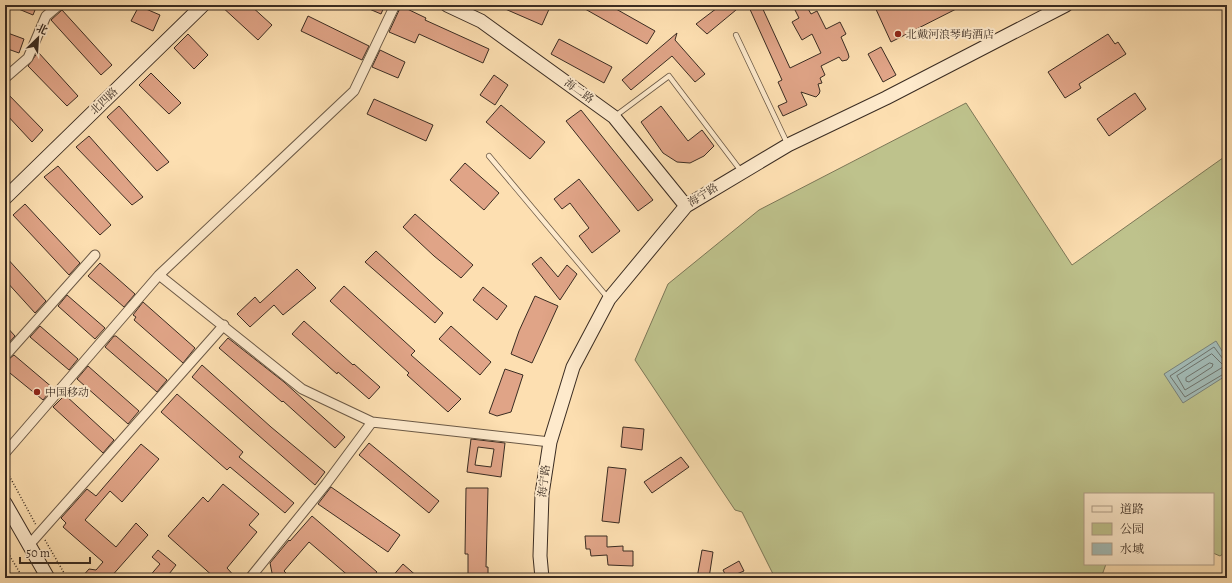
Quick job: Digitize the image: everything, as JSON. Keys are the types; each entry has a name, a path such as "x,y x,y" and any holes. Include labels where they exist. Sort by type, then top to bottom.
{"main road":[{"name":"北四路","path":"5,198 203,5"},
{"name":"海二路","path":"447,5 481,21 614,117 686,206"},
{"name":"海宁路","path":"542,578 540,556 542,494 550,442 573,368 610,299 686,206 741,171 788,144 886,98 1066,5"},
{"path":"5,503 48,578"}],"street":[{"path":"5,78 28,58 46,16 59,5"},
{"path":"5,453 159,275 354,91 395,5"},
{"path":"5,356 95,255"},
{"path":"159,275 224,325 302,389 372,422 550,442"},
{"path":"29,544 224,325"},
{"path":"250,578 326,484 372,422"}],"lane":[{"path":"736,36 788,144"},
{"path":"614,117 669,76 741,171"},
{"path":"489,156 610,299"}],"path":[{"path":"5,548 23,578"}],"green space":[{"path":"966,103 1072,265 1227,155 1227,551 1220,556 1214,553 1214,493 1084,493 1084,565 1106,565 1101,578 775,578 742,512 735,510 635,360 668,284 759,210"}],"water":[{"path":"1216,341 1227,359 1227,375 1183,403 1164,374"}],"building":[{"path":"9,5 37,5 33,15"},
{"path":"220,5 250,5 272,25 258,40"},
{"path":"360,5 385,5 381,14"},
{"path":"496,5 545,5 550,7 542,25"},
{"path":"578,5 609,5 655,31 647,44"},
{"path":"721,5 742,5 707,34 696,24"},
{"path":"748,5 761,5 790,68 821,53 812,34 802,40 792,22 799,18 794,8 800,5 806,5 811,14 817,11 826,29 840,22 846,34 841,37 848,53 849,57 847,60 842,61 839,57 821,66 825,75 820,78 822,83 818,84 820,91 819,94 816,97 801,92 807,105 783,116 778,106 787,102 778,82 782,80"},
{"path":"874,5 964,5 891,42"},
{"path":"139,6 160,15 153,31 131,21"},
{"path":"401,6 426,18 425,20 489,49 483,63 419,34 415,43 389,32"},
{"path":"62,10 112,65 101,75 51,20"},
{"path":"308,16 369,46 362,60 301,31"},
{"path":"5,32 24,39 19,53 5,48"},
{"path":"677,33 675,40 705,74 695,82 672,56 631,90 622,80"},
{"path":"188,34 208,55 194,69 174,48"},
{"path":"1108,34 1115,44 1118,42 1126,54 1079,84 1081,88 1065,98 1048,72"},
{"path":"559,39 612,67 604,83 551,54"},
{"path":"881,47 896,75 883,82 868,54"},
{"path":"380,50 405,62 398,78 372,67"},
{"path":"38,52 78,96 67,106 28,66"},
{"path":"151,73 181,103 169,114 139,85"},
{"path":"494,75 508,85 495,105 480,95"},
{"path":"5,91 43,130 32,142 5,113"},
{"path":"1135,93 1146,109 1109,136 1097,119"},
{"path":"374,99 433,125 426,141 367,114"},
{"path":"501,105 545,142 530,159 486,122"},
{"path":"119,106 169,162 157,171 107,117"},
{"path":"661,106 688,141 702,130 714,146 704,156 690,163 677,162 663,153 641,122"},
{"path":"581,110 653,200 638,211 566,121"},
{"path":"89,136 143,197 132,205 76,147"},
{"path":"465,163 499,193 484,210 450,180"},
{"path":"58,166 111,225 100,235 44,177"},
{"path":"579,179 620,231 592,253 579,236 589,228 570,203 562,209 554,199"},
{"path":"25,204 80,263 69,275 13,215"},
{"path":"415,214 473,265 461,278 434,256 403,227"},
{"path":"376,251 443,313 435,323 365,262"},
{"path":"5,256 46,301 35,313 5,280"},
{"path":"541,257 558,277 567,265 577,274 560,300 532,264"},
{"path":"100,263 135,294 124,307 88,276"},
{"path":"297,269 316,288 283,315 274,305 250,327 237,314 255,297 260,303"},
{"path":"344,286 415,351 411,355 461,399 448,412 407,375 409,373 330,301"},
{"path":"483,287 507,306 497,320 473,300"},
{"path":"67,295 105,328 95,339 58,306"},
{"path":"535,296 558,306 532,363 511,354 519,331"},
{"path":"143,302 195,348 183,363 134,320 136,317 133,315"},
{"path":"304,321 380,387 369,399 338,372 337,374 292,334"},
{"path":"5,325 15,336 5,347"},
{"path":"40,326 78,359 69,370 30,337"},
{"path":"451,326 491,362 480,375 439,339"},
{"path":"114,336 116,336 167,380 157,392 105,347"},
{"path":"228,338 284,382 345,437 335,448 283,401 282,402 219,348"},
{"path":"14,355 53,388 43,400 5,369 5,362"},
{"path":"202,365 271,427 325,472 315,485 192,377"},
{"path":"88,366 139,411 128,424 77,379"},
{"path":"505,369 523,375 511,412 497,416 489,413"},
{"path":"177,394 243,452 239,457 294,503 285,513 230,467 227,470 161,412"},
{"path":"65,395 114,440 103,453 53,407"},
{"path":"623,427 644,429 642,450 621,447"},
{"path":"471,439 505,443 501,477 467,472","holes":["478,447 494,449 491,467 475,465"]},
{"path":"369,443 439,501 429,513 359,455"},
{"path":"141,444 159,459 122,502 110,491 85,520 116,547 136,523 148,535 110,578 81,578 89,569 96,570 103,562 63,527 66,523 61,518 87,489 96,496"},
{"path":"681,457 689,467 652,493 644,482"},
{"path":"608,467 626,469 619,523 602,521"},
{"path":"223,484 259,514 249,525 257,532 227,568 236,578 215,578 168,536 203,497 208,502"},
{"path":"331,487 400,535 388,552 318,504"},
{"path":"466,488 488,488 486,567 488,567 488,578 468,578 468,554 465,554"},
{"path":"312,516 377,572 372,578 351,578 309,542 284,571 291,578 273,578 270,563"},
{"path":"585,536 607,536 607,547 623,546 623,551 633,551 633,566 608,565 607,555 591,556 590,549 586,549"},
{"path":"158,550 176,565 166,578 148,578 160,564 152,557"},
{"path":"702,550 713,552 709,578 697,578"},
{"path":"739,561 744,571 727,578 723,570"},
{"path":"403,564 419,578 391,578"}],"place":[{"name":"北戴河浪琴屿酒店","path":"898,34"},
{"name":"中国移动","path":"37,392"}]}
